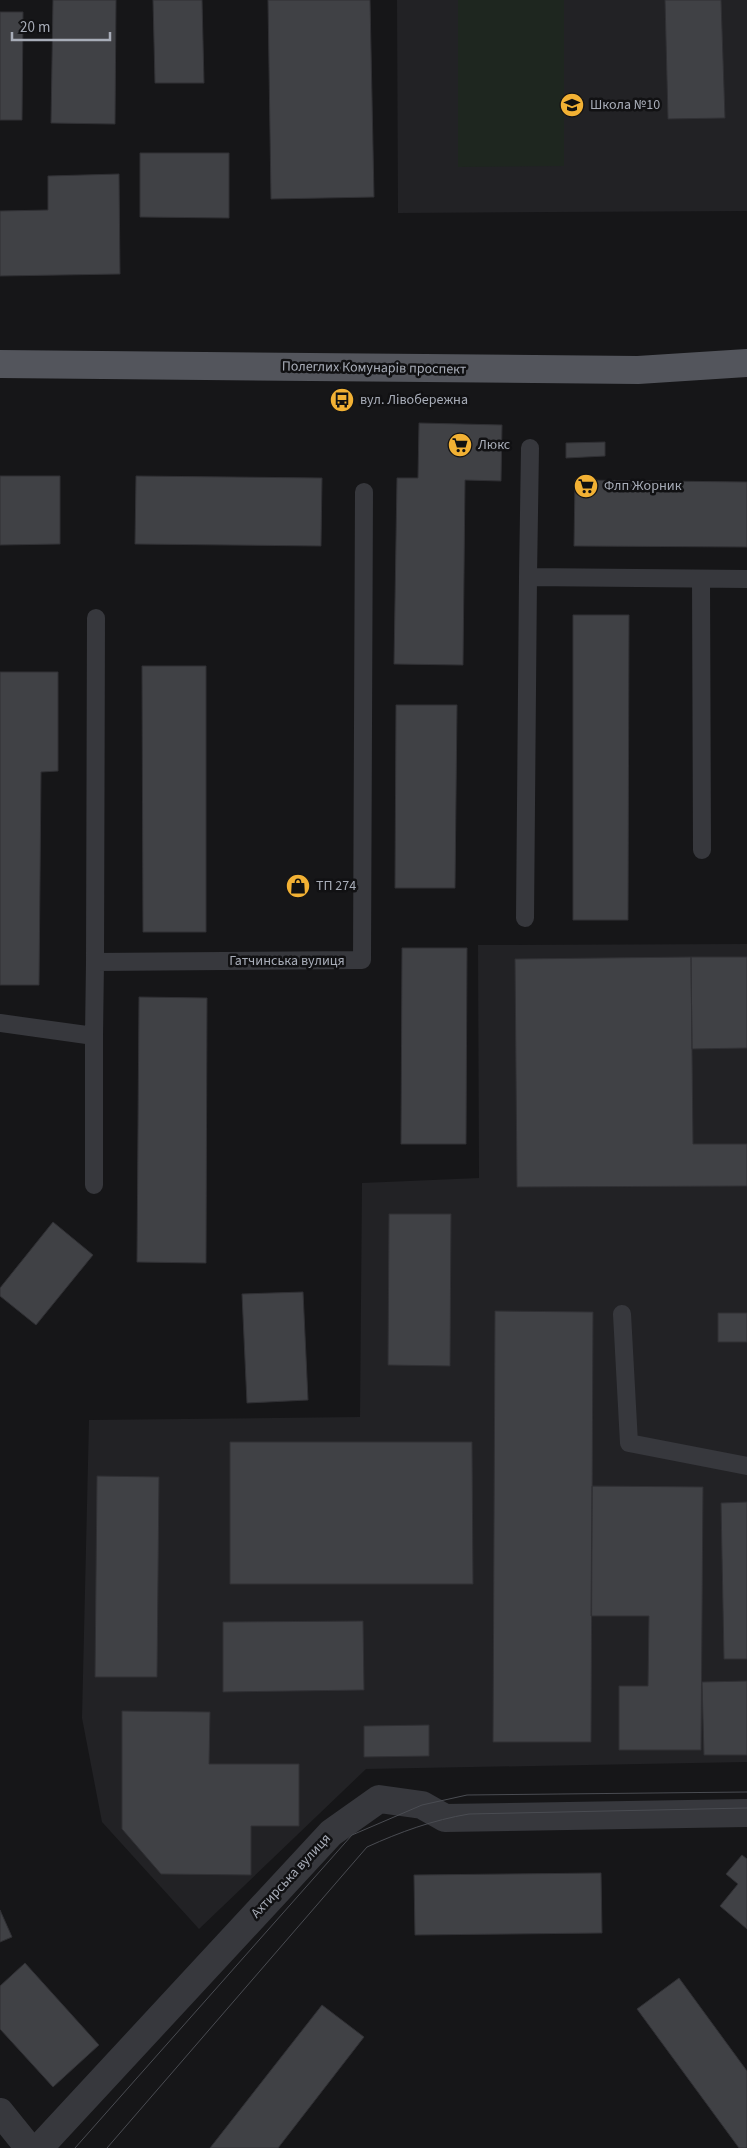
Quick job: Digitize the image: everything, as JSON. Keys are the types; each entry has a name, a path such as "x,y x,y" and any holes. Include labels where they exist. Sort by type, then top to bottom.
{"main road":[{"name":"Полеглих Комунарів проспект","path":"0,364 638,370 747,363"}],"street":[{"name":"Ахтирська вулиця","path":"39,2148 330,1832 379,1799 422,1806 445,1818 747,1812"},
{"path":"0,2112 29,2148"}],"lane":[{"path":"525,918 530,448"},
{"name":"Гатчинська вулиця","path":"95,962 362,960 364,492"},
{"path":"528,577 747,579"},
{"path":"701,579 702,850"},
{"path":"94,1185 96,618"},
{"path":"0,1023 94,1036"},
{"path":"622,1314 629,1443 747,1466"}],"shaded area":[{"name":"Школа №10","path":"397,0 747,0 747,211 398,213"},
{"path":"458,0 564,0 564,166 458,167"},
{"path":"747,944 747,1762 366,1769 199,1929 102,1822 82,1718 89,1420 360,1417 362,1183 479,1178 478,945"}],"building":[{"path":"53,0 116,0 115,124 51,123"},
{"path":"153,0 202,0 204,83 155,83"},
{"path":"268,0 370,0 374,197 271,199"},
{"path":"665,0 721,0 725,118 668,119"},
{"path":"0,12 23,12 22,120 0,120"},
{"path":"140,153 229,153 229,218 140,217"},
{"path":"119,174 120,274 0,276 0,211 48,210 48,176"},
{"path":"419,423 502,425 501,481 465,480 463,665 394,664 397,478 418,478"},
{"path":"605,442 605,456 566,458 566,443"},
{"path":"0,476 60,476 60,544 0,545"},
{"path":"136,476 322,478 321,546 135,544"},
{"path":"575,480 747,482 747,547 574,546"},
{"path":"573,615 629,615 628,920 573,920"},
{"path":"142,666 206,666 206,932 143,932"},
{"path":"0,672 58,672 58,771 41,772 39,985 0,985"},
{"path":"396,705 457,705 455,888 395,888"},
{"path":"402,948 467,948 466,1144 401,1144"},
{"path":"691,957 693,1144 747,1144 747,1186 517,1187 515,959"},
{"path":"691,957 747,957 747,1048 692,1049"},
{"path":"139,997 207,998 206,1263 137,1262"},
{"path":"389,1214 451,1214 450,1366 388,1365"},
{"path":"53,1222 93,1255 36,1325 0,1296 0,1288"},
{"path":"303,1292 308,1400 247,1403 242,1294"},
{"path":"495,1311 593,1312 591,1742 493,1742"},
{"path":"718,1313 747,1313 747,1342 718,1342"},
{"path":"230,1442 472,1442 473,1584 230,1584"},
{"path":"97,1476 159,1477 157,1677 95,1677"},
{"path":"592,1486 703,1487 701,1750 619,1750 619,1686 648,1686 649,1616 591,1616"},
{"path":"747,1502 747,1659 724,1659 721,1503"},
{"path":"363,1621 364,1690 223,1692 223,1622"},
{"path":"747,1681 747,1755 704,1755 702,1682"},
{"path":"122,1711 210,1712 209,1764 299,1764 299,1826 251,1826 251,1875 161,1874 122,1829"},
{"path":"429,1725 429,1756 364,1757 364,1726"},
{"path":"742,1855 747,1859 747,1929 720,1906 738,1884 726,1874"},
{"path":"601,1873 602,1933 415,1935 414,1875"},
{"path":"0,1910 12,1937 0,1942"},
{"path":"25,1963 99,2045 53,2087 0,2029 0,1986"},
{"path":"679,1978 747,2071 747,2148 739,2148 637,2009"},
{"path":"322,2005 364,2037 278,2148 210,2148"}],"tram line":[{"path":"75,2148 352,1835 422,1805 467,1795 747,1792"},
{"path":"107,2148 367,1847 417,1827 469,1814 747,1808"}],"place":[{"name":"Школа №10","path":"572,105"},
{"name":"вул. Лівобережна","path":"342,400"},
{"name":"Люкс","path":"460,445"},
{"name":"Флп Жорник","path":"586,486"},
{"name":"ТП 274","path":"298,886"}]}
